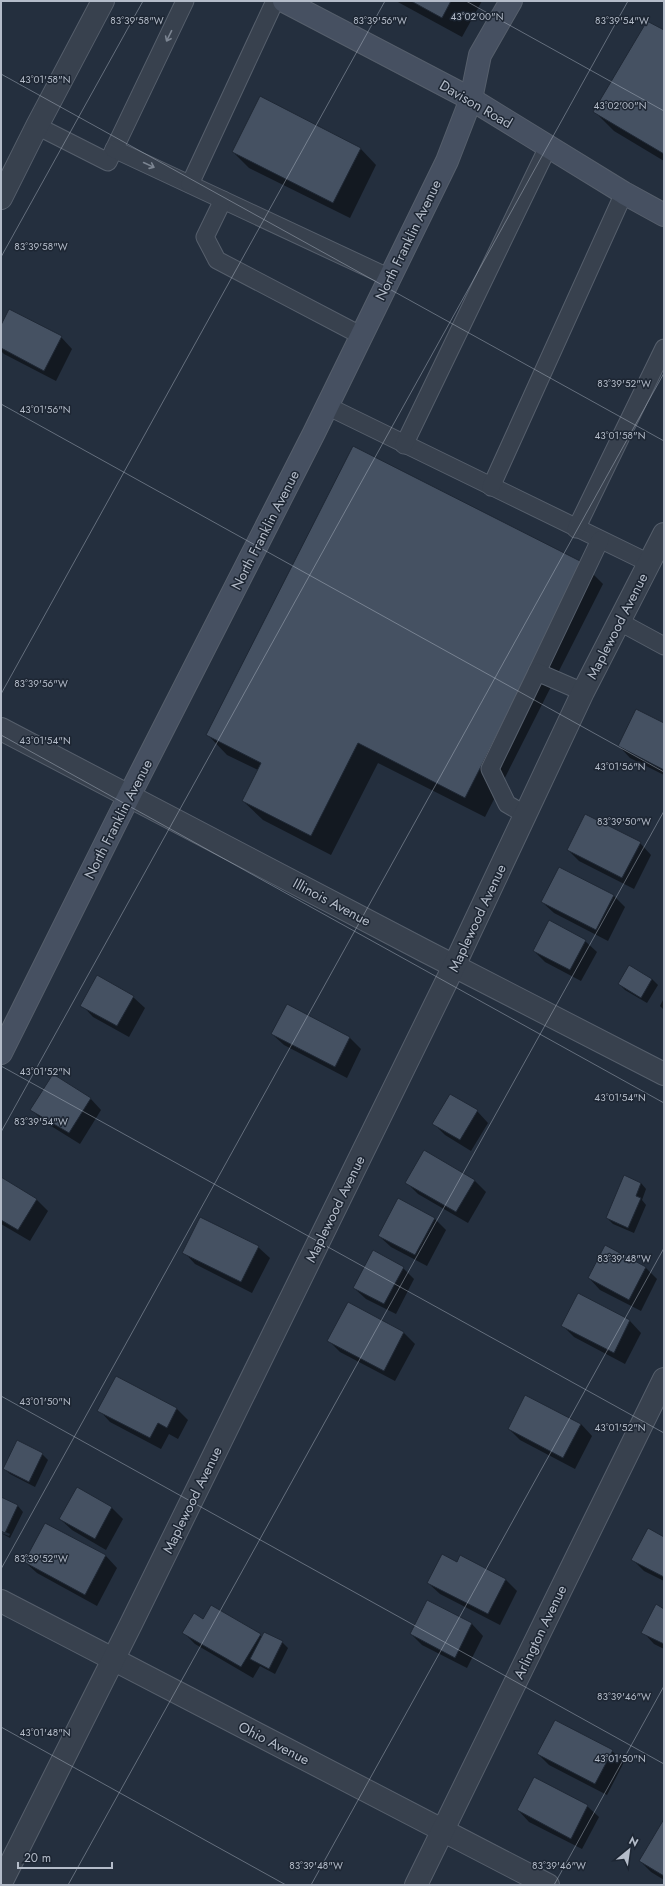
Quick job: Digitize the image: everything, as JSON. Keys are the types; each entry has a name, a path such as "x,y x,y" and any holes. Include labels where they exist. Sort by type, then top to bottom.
{"street":[{"path":"1,198 103,1"},
{"name":"Davison Road","path":"284,1 471,99 624,193 664,215"},
{"name":"North Franklin Avenue","path":"1,1053 129,796 328,406 447,161 471,99 480,55 511,1"},
{"name":"Maplewood Avenue","path":"1,1883 113,1661 454,966 583,692 618,621 664,534"},
{"name":"Illinois Avenue","path":"1,729 664,1074"},
{"name":"Arlington Avenue","path":"416,1885 664,1379"},
{"name":"Ohio Avenue","path":"1,1601 113,1661 548,1885"}],"lane":[{"path":"37,126 108,162 186,1"},
{"path":"190,184 275,1"},
{"path":"404,445 548,147"},
{"path":"114,149 390,278"},
{"path":"491,487 624,193"},
{"path":"223,200 205,237 217,260 362,336"},
{"path":"576,529 664,348"},
{"path":"328,406 404,445 649,563"},
{"path":"526,815 507,804 490,769 600,540"},
{"path":"618,621 664,646"},
{"path":"537,672 583,692"}],"building":[{"path":"411,1 451,1 442,18"},
{"path":"647,21 664,30 664,154 593,112"},
{"path":"260,96 361,148 333,203 232,152"},
{"path":"9,309 62,336 44,371 1,348 1,325"},
{"path":"353,446 584,563 465,798 358,743 311,836 242,801 261,763 206,735"},
{"path":"636,709 664,723 664,770 618,746"},
{"path":"585,814 641,842 622,878 567,850"},
{"path":"559,867 614,895 596,930 541,902"},
{"path":"549,920 586,940 570,970 533,951"},
{"path":"629,965 652,979 641,998 618,984"},
{"path":"97,975 134,996 117,1026 80,1006"},
{"path":"287,1004 350,1037 335,1067 271,1034"},
{"path":"53,1074 91,1098 69,1133 30,1110"},
{"path":"450,1094 478,1110 460,1140 432,1124"},
{"path":"424,1150 475,1180 456,1212 405,1183"},
{"path":"624,1175 641,1183 636,1196 641,1198 628,1228 606,1218"},
{"path":"1,1177 37,1199 18,1230 1,1220"},
{"path":"398,1198 435,1218 415,1255 378,1236"},
{"path":"200,1217 259,1246 241,1282 182,1253"},
{"path":"605,1245 646,1267 629,1300 588,1278"},
{"path":"373,1250 404,1267 384,1304 353,1288"},
{"path":"578,1293 630,1320 614,1353 561,1326"},
{"path":"348,1302 404,1332 384,1371 327,1341"},
{"path":"116,1376 177,1408 167,1428 158,1423 150,1438 97,1411"},
{"path":"525,1395 581,1424 563,1458 508,1429"},
{"path":"17,1440 43,1453 29,1482 3,1469"},
{"path":"77,1487 112,1507 95,1539 59,1519"},
{"path":"1,1497 18,1505 5,1533 1,1531"},
{"path":"45,1523 106,1555 85,1595 24,1562"},
{"path":"648,1528 664,1537 664,1577 631,1560"},
{"path":"442,1554 457,1562 460,1555 506,1579 488,1614 427,1583"},
{"path":"427,1600 472,1623 455,1658 410,1634"},
{"path":"656,1604 664,1609 664,1644 641,1633"},
{"path":"211,1605 261,1634 241,1667 182,1633 194,1613 203,1619"},
{"path":"264,1632 283,1641 269,1669 250,1659"},
{"path":"555,1720 613,1750 595,1784 537,1754"},
{"path":"534,1777 588,1805 571,1839 517,1810"},
{"path":"664,1819 664,1876 639,1861"}]}
